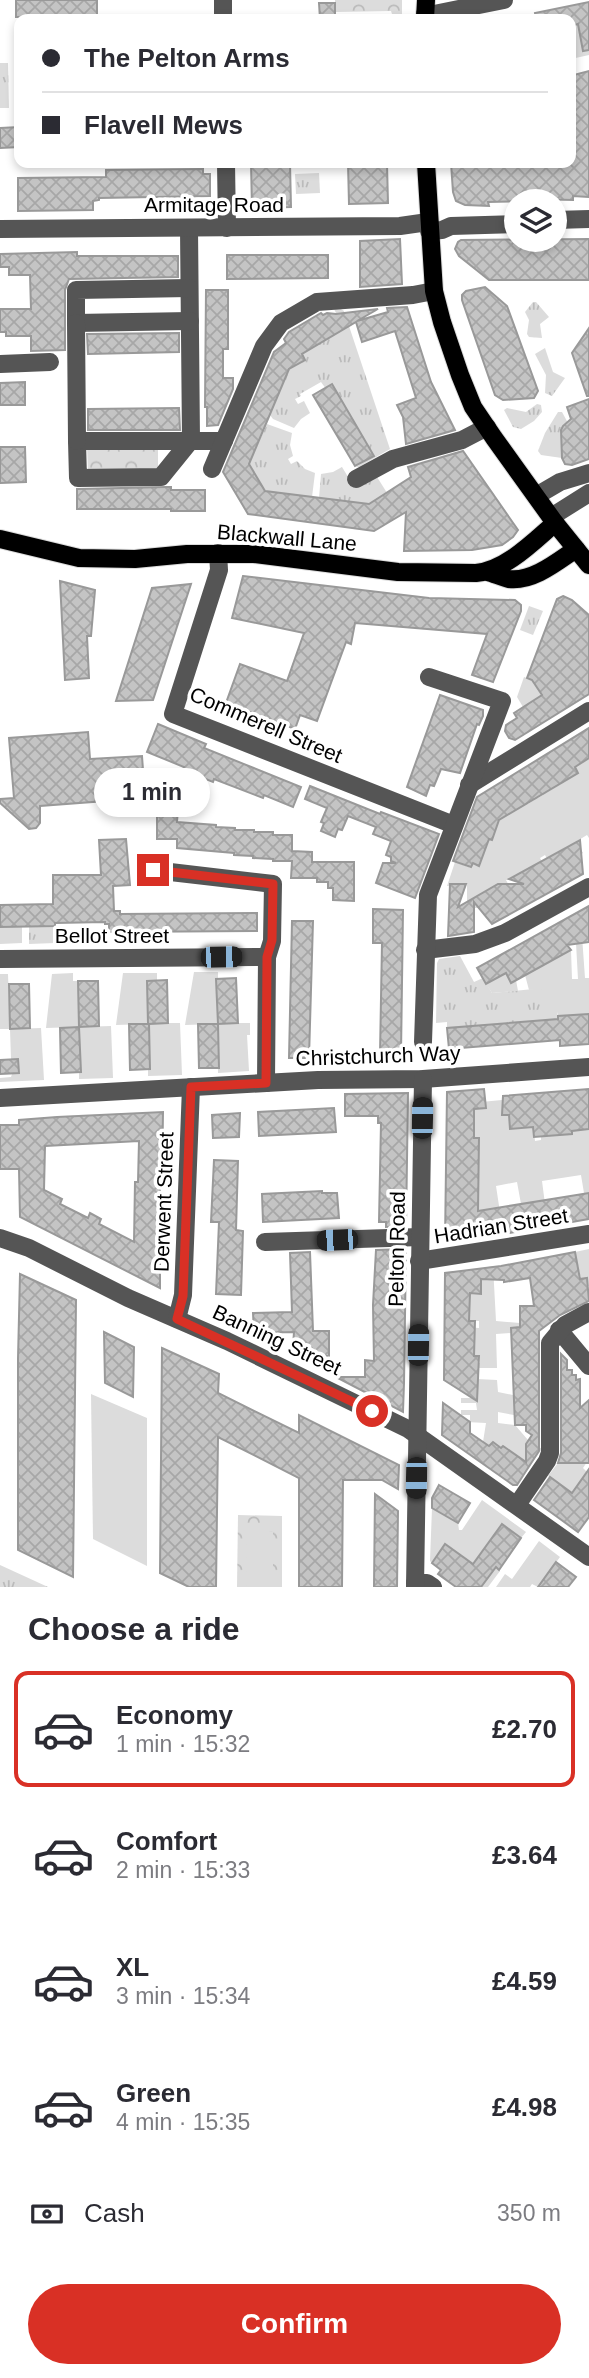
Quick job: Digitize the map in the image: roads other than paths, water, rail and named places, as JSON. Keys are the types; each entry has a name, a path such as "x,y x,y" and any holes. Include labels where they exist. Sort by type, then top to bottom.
{"main road":[{"path":"426,168 434,291 442,322 473,407 553,520 589,565"},
{"path":"488,572 526,547 553,520"},
{"name":"Blackwall Lane","path":"0,539 79,558 135,559 218,553 277,556 398,572 488,572 510,579 539,572 576,549"}],"street":[{"path":"426,11 434,14 504,0"},
{"path":"226,168 227,228"},
{"path":"567,220 589,219"},
{"name":"Armitage Road","path":"0,229 400,226 442,230 451,226 504,224"},
{"path":"189,228 191,440 161,477 78,478 76,290 189,288"},
{"path":"212,469 264,346 281,323 317,302 434,291"},
{"path":"76,323 190,321"},
{"path":"0,363 50,362"},
{"path":"356,479 393,459 462,440 487,427"},
{"path":"78,441 224,440"},
{"path":"536,496 561,482 589,473"},
{"path":"553,520 589,493"},
{"name":"Commerell Street","path":"218,553 219,570 173,714 454,825"},
{"path":"423,1042 428,895 502,701 429,677"},
{"path":"469,785 589,711"},
{"path":"153,870 273,884 272,940 267,957 266,1083"},
{"path":"425,950 475,944 495,937 589,887"},
{"name":"Bellot Street","path":"0,960 267,957"},
{"name":"Christchurch Way","path":"0,1098 266,1083 423,1079 589,1067"},
{"name":"Pelton Road","path":"415,1585 423,1079"},
{"name":"Derwent Street","path":"177,1319 183,1296 191,1087"},
{"name":"Hadrian Street","path":"419,1261 589,1234"},
{"path":"265,1242 420,1237"},
{"name":"Banning Street","path":"0,1238 29,1248 128,1298 332,1391 408,1429 517,1505 586,1548"},
{"path":"517,1505 550,1453 550,1343 559,1330 589,1312"},
{"path":"559,1330 589,1366"},
{"path":"415,1585 427,1583 433,1587"}]}
